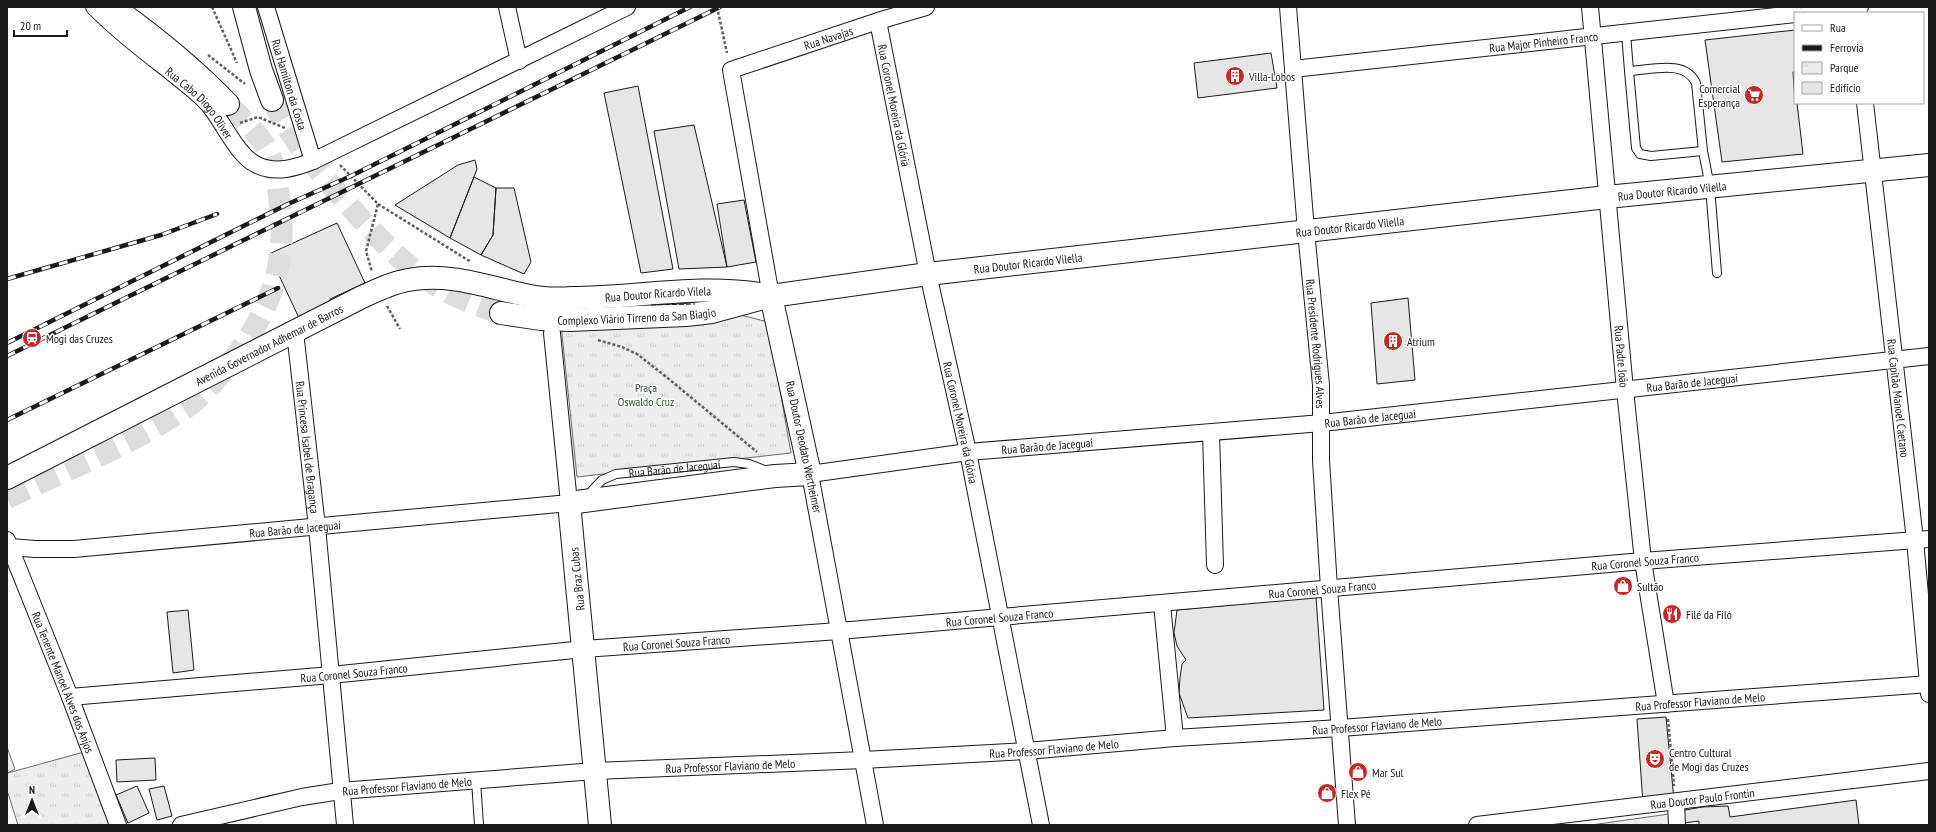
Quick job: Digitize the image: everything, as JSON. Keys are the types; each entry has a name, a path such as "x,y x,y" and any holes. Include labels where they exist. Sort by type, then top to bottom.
{"street":[{"name":"Rua Cabo Diogo Oliver","path":"94,7 126,36 196,92 218,116 242,152 256,165 284,170 314,161 627,7"},
{"path":"113,7 190,67 228,104"},
{"path":"244,7 261,70 264,105"},
{"name":"Rua Hamilton da Costa","path":"266,7 314,161"},
{"path":"507,7 519,61"},
{"name":"Rua Navajas","path":"731,70 878,21 926,7"},
{"name":"Rua Presidente Rodrigues Alves","path":"1288,7 1306,231 1321,385 1322,460 1329,588 1347,825"},
{"name":"Rua Padre João","path":"1590,7 1625,390 1643,561 1666,704"},
{"path":"1819,12 1856,9"},
{"name":"Rua Major Pinheiro Franco","path":"1292,69 1794,14"},
{"name":"Rua Coronel Moreira da Glória","path":"878,21 928,274 968,452 1041,825"},
{"name":"Rua Doutor Deodato Wertheimer","path":"731,70 771,296 810,474 875,825"},
{"name":"Rua Capitão Manoel Caetano","path":"1866,104 1894,360 1922,540 1929,687"},
{"name":"Rua Doutor Ricardo Vilella","path":"771,296 928,274 1306,231 1607,197 1929,165"},
{"name":"Avenida Governador Adhemar de Barros","path":"7,478 378,290 408,280 438,278 474,282 531,297 545,298"},
{"name":"Rua Doutor Ricardo Vilela","path":"545,298 723,291 771,296"},
{"name":"Complexo Viário Tirreno da San Biagio","path":"501,313 541,319 570,320 658,317 712,312 771,296"},
{"name":"Rua Princesa Isabel de Bragança","path":"294,332 317,528 340,791 345,825"},
{"name":"Rua Braz Cubas","path":"552,333 562,431 575,502 584,649 600,825"},
{"name":"Rua Barão de Jaceguai","path":"810,474 968,452 1211,434 1322,423 1929,356"},
{"path":"1211,434 1215,565"},
{"name":"Rua Barão de Jaceguaí","path":"8,545 35,549 74,549 317,528 575,502 775,476 810,474"},
{"name":"Rua Coronel Souza Franco","path":"70,697 331,676 584,649 839,631 1643,561 1922,540"},
{"name":"Rua Tenente Manoel Alves dos Anjos","path":"8,545 70,697 118,825"},
{"path":"1162,604 1175,738"},
{"name":"Rua Professor Flaviano de Melo","path":"181,825 302,797 340,791 595,771 863,760 1027,751 1175,738 1929,687"},
{"name":"Rua Doutor Paulo Frontin","path":"1477,825 1929,771"},
{"path":"1676,802 1678,825"}],"lane":[{"path":"1626,33 1636,148 1640,154 1651,156 1703,151"},
{"path":"1629,71 1679,68 1692,75 1697,91 1703,151 1710,187 1717,273"},
{"path":"476,781 479,825"}],"path":[{"path":"212,7 238,65"},
{"path":"717,7 731,70"},
{"path":"244,79 247,86"},
{"path":"258,117 264,105"},
{"path":"330,153 378,204 478,266"},
{"path":"378,204 366,252 378,290 400,329"},
{"path":"597,339 622,347 637,354 761,455"},
{"path":"1666,704 1676,802"}],"green space":[{"name":"Praça Oswaldo Cruz","path":"737,314 768,322 791,453 577,477 561,325"},
{"path":"7,747 15,769 8,773 84,752 110,825 18,825 7,790"},
{"path":"1669,814 1670,825 1591,825"}],"building":[{"name":"Comercial Esperança","path":"1794,30 1794,104 1797,104 1803,154 1722,162 1705,40"},
{"name":"Villa-Lobos","path":"1271,53 1277,88 1198,98 1194,63"},
{"path":"638,86 673,269 641,273 604,93"},
{"path":"694,125 727,267 679,269 654,131"},
{"path":"475,160 477,169 450,238 395,205 458,165"},
{"path":"474,177 496,188 493,235 481,255 450,238"},
{"path":"496,188 514,188 531,262 524,274 481,255 493,235"},
{"path":"744,200 756,262 727,267 717,204"},
{"path":"337,223 365,283 330,299 332,303 299,318 269,254"},
{"name":"Atrium","path":"1408,298 1415,380 1377,384 1371,303"},
{"path":"1316,597 1324,710 1188,718 1179,693 1182,664 1186,660 1177,646 1174,633 1177,610"},
{"path":"188,610 194,670 173,673 167,612"},
{"name":"Centro Cultural de Mogi das Cruzes","path":"1666,717 1674,800 1643,803 1637,719"},
{"path":"155,758 156,780 117,782 116,760"},
{"path":"137,786 149,813 128,823 116,795"},
{"path":"164,786 172,816 157,820 149,789"},
{"path":"1856,800 1859,825 1699,825 1699,821 1684,823 1680,811 1702,807 1728,806 1730,817"}],"tunnel":[{"path":"272,100 296,141 316,167 357,215 389,248 412,268 437,286 484,308 501,313"},
{"path":"7,498 124,444 169,419 190,405 226,368 240,350 263,312 277,272 281,251 282,228 277,182 272,160 264,144 228,104"}],"railway":[{"path":"7,343 288,204 351,176 690,7"},
{"path":"7,356 720,7"},
{"path":"7,279 161,235 217,214"},
{"path":"7,420 278,288"}],"fence":[{"path":"651,305 695,304"}],"place":[{"name":"Villa-Lobos","path":"1235,76"},
{"name":"Comercial Esperança","path":"1754,95"},
{"name":"Mogi das Cruzes","path":"32,338"},
{"name":"Atrium","path":"1393,341"},
{"name":"Sultão","path":"1623,586"},
{"name":"Filé da Filó","path":"1672,614"},
{"name":"Centro Cultural de Mogi das Cruzes","path":"1655,759"},
{"name":"Mar Sul","path":"1358,772"},
{"name":"Flex Pé","path":"1327,793"}]}
